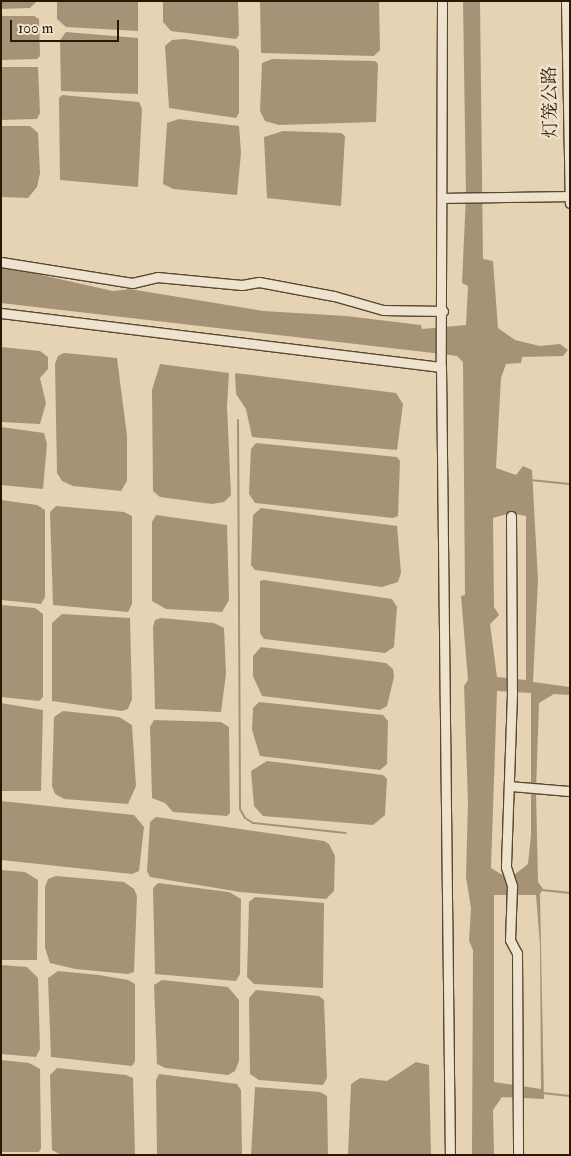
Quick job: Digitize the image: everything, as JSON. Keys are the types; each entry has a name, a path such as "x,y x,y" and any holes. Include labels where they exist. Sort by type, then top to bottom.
{"street":[{"path":"442,1 443,311 441,367 450,1155"},
{"name":"灯笼公路","path":"566,1 569,200"},
{"path":"442,198 569,200"},
{"path":"1,262 132,283 157,277 242,285 259,282 334,296 382,310 443,311"},
{"path":"1,313 441,367"},
{"path":"511,516 512,693 506,867 512,886 510,940 517,953 518,1155"},
{"path":"510,786 570,791"}],"shaded area":[{"path":"1,1 37,1 30,8 1,9"},
{"path":"57,1 138,1 138,31 66,27 57,19"},
{"path":"163,1 238,1 239,35 236,39 171,31 163,22"},
{"path":"260,1 379,1 380,50 374,56 261,53"},
{"path":"463,1 480,1 483,259 493,261 498,328 515,340 540,346 560,344 568,350 563,356 522,357 521,363 506,364 501,378 496,468 516,475 523,466 532,470 538,580 533,682 570,687 570,695 554,694 539,703 536,791 538,882 543,889 540,894 544,1099 502,1097 493,1110 494,1155 472,1155 473,950 469,941 471,908 466,877 468,802 464,686 468,680 461,596 465,595 463,362 457,356 442,354 1,303 1,266 113,291 130,289 263,311 346,316 421,325 422,329 466,325 468,286 462,283 466,195","holes":["511,513 526,516 526,680 497,677 490,624 499,615 494,607 493,518","497,691 531,693 531,835 528,864 509,879 491,868","494,895 536,895 540,945 541,1089 494,1082"]},
{"path":"1,16 34,16 39,19 40,56 37,59 1,60"},
{"path":"66,32 138,38 138,94 61,91 60,40"},
{"path":"184,39 235,46 239,50 239,113 236,118 169,108 165,46 172,40"},
{"path":"272,59 375,61 378,64 376,122 279,125 265,121 260,111 262,63"},
{"path":"1,67 38,67 40,113 37,119 1,120"},
{"path":"62,95 139,102 142,109 138,187 60,180 59,98"},
{"path":"179,119 239,126 241,153 237,195 173,189 163,184 167,123"},
{"path":"1,126 30,126 38,133 40,173 37,187 28,198 1,197"},
{"path":"283,131 341,133 345,136 341,206 267,198 264,137"},
{"path":"1,347 40,351 48,357 48,369 40,378 46,403 40,424 1,422"},
{"path":"64,353 117,358 127,436 127,481 121,491 73,486 62,481 57,473 55,364 58,356"},
{"path":"160,364 229,373 227,406 231,495 224,502 212,504 160,497 153,491 152,390"},
{"path":"235,373 396,393 403,404 397,450 252,437 246,409 236,394"},
{"path":"1,427 44,433 47,444 43,489 1,485"},
{"path":"256,443 397,457 400,461 398,516 393,518 255,503 249,494 251,449"},
{"path":"1,500 37,505 45,510 45,597 41,604 1,600"},
{"path":"56,506 124,512 132,516 132,604 128,612 53,605 50,512"},
{"path":"261,508 397,526 401,573 398,582 382,587 255,570 251,565 253,515"},
{"path":"156,515 227,525 229,600 222,612 166,609 152,601 152,522"},
{"path":"264,580 392,599 397,607 394,647 385,653 264,639 260,633 260,581"},
{"path":"1,605 35,608 43,614 43,697 39,701 1,697"},
{"path":"62,614 130,618 132,699 128,709 122,711 52,701 52,623"},
{"path":"161,618 214,623 224,628 226,674 221,712 155,709 153,627 155,620"},
{"path":"261,647 386,663 393,669 394,677 387,706 380,710 262,696 253,676 253,656"},
{"path":"259,702 383,715 388,721 387,764 380,770 260,756 252,730 253,708"},
{"path":"1,703 43,710 41,791 1,791"},
{"path":"63,711 119,717 132,725 136,786 128,804 64,799 55,794 52,786 54,717"},
{"path":"154,720 221,722 229,727 230,813 227,816 173,812 165,803 152,798 150,727"},
{"path":"267,761 383,775 387,779 385,815 373,825 263,816 254,806 251,771"},
{"path":"1,801 134,815 144,827 139,871 132,874 1,860"},
{"path":"156,817 324,841 329,844 335,856 334,891 326,899 240,892 150,877 147,871 150,822"},
{"path":"1,870 25,872 38,880 37,960 1,960"},
{"path":"56,876 124,882 134,889 137,896 134,972 128,974 75,969 50,963 45,948 45,887 48,879"},
{"path":"158,883 229,892 241,899 240,974 236,981 155,974 153,888"},
{"path":"255,897 324,903 323,988 254,984 247,977 249,902"},
{"path":"1,965 27,967 38,978 40,1049 36,1057 1,1054"},
{"path":"58,971 99,975 128,980 135,984 135,1061 132,1066 51,1057 48,978"},
{"path":"162,980 228,987 239,1000 239,1061 235,1071 228,1075 165,1068 157,1064 154,985"},
{"path":"256,990 319,996 324,1000 327,1078 323,1085 259,1080 250,1074 249,998"},
{"path":"1,1060 29,1063 40,1069 41,1148 39,1152 1,1152"},
{"path":"416,1062 429,1065 431,1155 348,1155 351,1084 360,1078 387,1081"},
{"path":"57,1068 126,1075 133,1078 135,1155 61,1155 52,1150 50,1075"},
{"path":"159,1074 237,1084 241,1090 242,1155 157,1155 156,1080"},
{"path":"255,1087 320,1092 327,1096 328,1155 251,1155"}],"waterway":[{"path":"238,420 240,809 245,818 253,823 345,833"},
{"path":"530,480 570,484"},
{"path":"542,890 570,893"},
{"path":"542,1093 570,1096"}]}
